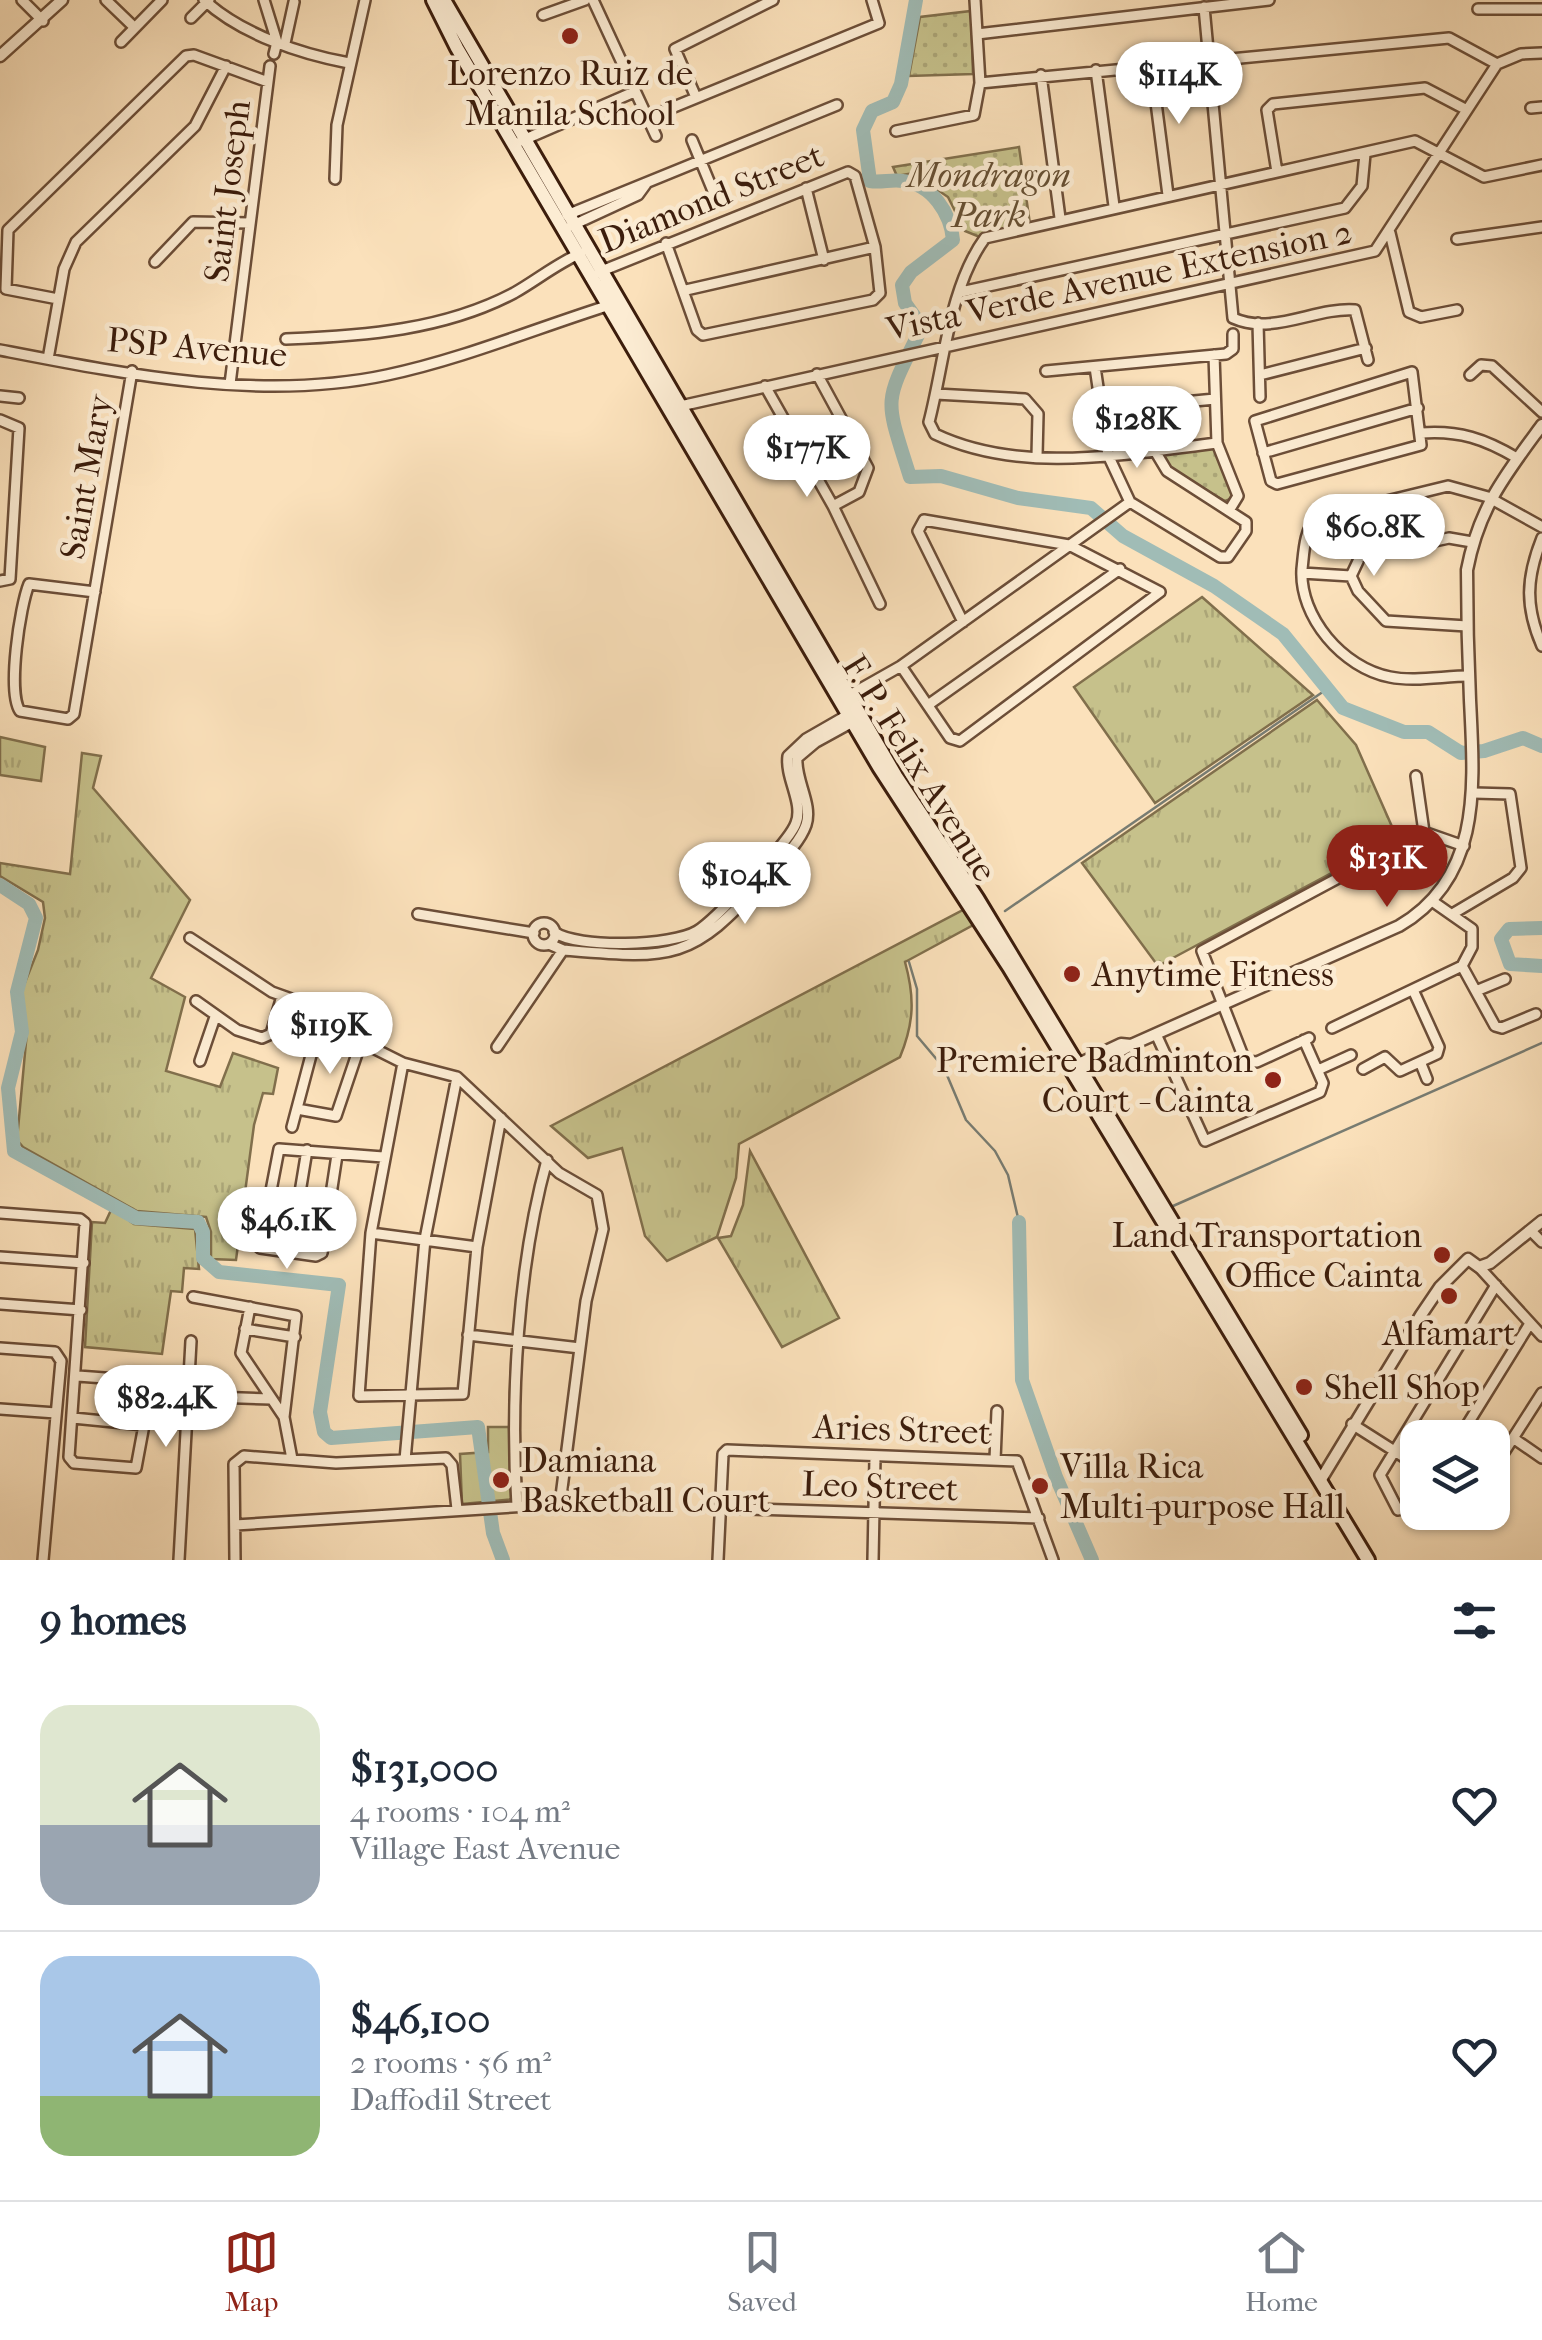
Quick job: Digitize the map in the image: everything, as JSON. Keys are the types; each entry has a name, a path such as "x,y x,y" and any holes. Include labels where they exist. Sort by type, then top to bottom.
{"main road":[{"name":"F. P. Felix Avenue","path":"433,0 856,715 1076,1070 1368,1560"},
{"name":"F. P. Felix Avenue","path":"444,0 519,142"},
{"name":"F. P. Felix Avenue","path":"1322,1477 1378,1560"}],"street":[{"path":"22,0 43,21"},
{"path":"0,56 62,0"},
{"path":"106,0 134,27"},
{"path":"120,42 162,0"},
{"path":"190,18 206,0 233,23 318,58 349,62"},
{"path":"264,0 280,41"},
{"path":"335,179 334,149 364,0"},
{"path":"544,15 585,0"},
{"path":"593,0 656,136"},
{"path":"695,95 675,48 773,0"},
{"path":"647,118 880,22 872,0"},
{"path":"896,131 974,115 980,83 975,0"},
{"path":"977,34 1269,0"},
{"path":"274,54 294,2"},
{"path":"1478,8 1496,4 1542,9"},
{"path":"1204,7 1234,318 1258,324 1352,309 1358,315 1368,360"},
{"path":"980,83 1208,58 1449,38 1496,64 1520,54 1542,53"},
{"path":"58,299 6,288 8,230 182,59 194,55 268,82"},
{"path":"1152,64 1168,195"},
{"name":"Vista Verde Avenue Extension 2","path":"674,408 1375,251 1496,64"},
{"path":"48,359 58,299 76,242 195,126 226,66"},
{"name":"Saint Joseph","path":"230,384 270,66"},
{"path":"1096,70 1114,206"},
{"path":"1040,75 1060,218"},
{"path":"1277,172 1267,110 1273,104 1424,88 1467,110"},
{"path":"519,142 634,92"},
{"path":"568,223 638,195 646,184 837,106"},
{"path":"692,140 713,191"},
{"path":"1217,443 1108,455 1036,456 1006,455 935,434 930,422 947,345 961,292 986,238 1060,218 1415,141 1484,177 1542,165"},
{"path":"961,292 1345,208 1362,186 1365,154"},
{"name":"Diamond Street","path":"595,273 852,173 875,247"},
{"path":"806,188 824,260"},
{"path":"156,262 193,222 250,223"},
{"path":"1457,239 1542,227"},
{"path":"1390,233 1409,312 1421,317 1457,310"},
{"path":"666,243 701,334 879,296 875,247 686,290"},
{"path":"286,340 362,336 410,328 512,294 583,252"},
{"name":"PSP Avenue","path":"0,350 230,384 277,386 390,374 614,303"},
{"path":"1258,324 1260,397"},
{"path":"1046,372 1214,355 1231,351 1232,334"},
{"path":"1260,375 1366,348"},
{"path":"1214,355 1217,443 1237,486 1238,496 1230,508"},
{"path":"1470,375 1483,364 1492,366 1542,412"},
{"path":"1095,367 1108,455 1130,502 1220,557 1228,557 1248,526 1230,508 1167,471 1155,451"},
{"name":"Saint Mary","path":"95,592 29,584 18,646 15,705 20,711 68,719 74,714 95,592 132,371"},
{"path":"1412,372 1421,434 1420,445 1276,484 1271,481 1255,421 1412,372"},
{"path":"817,374 868,468 859,492 833,506"},
{"path":"765,386 833,506 880,604"},
{"path":"936,394 1025,399 1038,414 1036,456"},
{"path":"0,396 19,398"},
{"path":"1101,410 1215,399"},
{"path":"1263,454 1418,408"},
{"path":"0,420 18,425 14,530 5,558 4,581"},
{"path":"1076,1070 1399,926 1432,901 1464,846 1474,793 1466,570 1472,542 1488,497 1542,424"},
{"path":"1421,434 1447,431 1483,438 1517,458"},
{"path":"1469,676 1389,677 1348,656 1322,632 1304,598 1302,574 1307,533 1317,518 1438,487 1488,497 1542,527"},
{"path":"846,698 902,666 1130,502"},
{"path":"902,666 950,738 960,742 1160,596 1158,588 1070,545 924,520 918,531 964,622"},
{"path":"0,528 14,530"},
{"path":"1467,626 1386,621 1358,591 1351,576 1360,556 1449,538 1472,542"},
{"path":"1542,538 1529,570 1528,597 1529,616 1542,646"},
{"path":"928,705 1120,569"},
{"path":"1302,574 1351,576"},
{"path":"1528,597 1542,596"},
{"path":"534,933 537,942 562,950 678,952 703,942 752,885 797,822 798,807 786,773 788,756 856,715"},
{"path":"1416,776 1424,832"},
{"path":"1454,913 1514,878 1521,868 1510,794 1474,793"},
{"path":"1156,1034 1205,1141 1320,1092 1323,1083 1306,1039 1250,1064 1220,1005 1200,953 1424,832 1464,846"},
{"path":"418,914 534,933 545,924 572,941 673,940 699,930 752,885"},
{"path":"1332,1028 1462,966 1472,947 1472,929 1432,901"},
{"path":"549,944 554,932"},
{"path":"190,938 282,996 360,1023 362,1042 336,1116 297,1110"},
{"path":"673,940 678,952"},
{"path":"497,1047 562,950"},
{"path":"1462,966 1495,1026 1502,1028 1536,1014"},
{"path":"1476,992 1505,979"},
{"path":"1363,1069 1386,1057 1400,1072 1437,1054 1439,1047 1414,992"},
{"path":"196,1001 237,1030 266,1038 282,996"},
{"path":"292,1127 323,1010"},
{"path":"200,1062 216,1017"},
{"path":"235,1525 560,1504 580,1348 603,1229 601,1201 590,1188 559,1172 457,1077 403,1062 362,1042"},
{"path":"1318,1070 1350,1055"},
{"path":"403,1062 371,1233 357,1394 463,1394 477,1246 501,1118"},
{"path":"1420,1064 1427,1080"},
{"path":"404,1460 425,1239 457,1077"},
{"path":"337,1154 324,1250 316,1256 264,1250 259,1240 276,1154 284,1148 383,1158"},
{"path":"290,1253 307,1150"},
{"path":"517,1506 512,1404 534,1228 548,1160"},
{"path":"0,1213 80,1219 85,1223 78,1376 68,1451 74,1464 136,1468 146,1395 137,1382 78,1376"},
{"path":"1479,1267 1542,1221"},
{"path":"1531,1230 1542,1242"},
{"path":"371,1233 477,1246"},
{"path":"0,1257 84,1263"},
{"path":"1322,1477 1440,1287 1468,1259 1542,1336"},
{"path":"1398,1510 1379,1478 1496,1285"},
{"path":"193,1297 294,1315 296,1337 284,1417 292,1459"},
{"path":"0,1304 81,1310"},
{"path":"250,1306 242,1354 284,1417"},
{"path":"1470,1420 1528,1325"},
{"path":"246,1330 296,1337"},
{"path":"468,1335 580,1348"},
{"path":"179,1560 191,1341"},
{"path":"0,1348 58,1356 44,1560"},
{"path":"1510,1443 1542,1392"},
{"path":"213,1396 271,1399"},
{"path":"0,1409 56,1414"},
{"path":"995,1460 997,1411"},
{"path":"73,1418 186,1424"},
{"path":"1352,1424 1400,1455"},
{"path":"1513,1438 1542,1458"},
{"name":"Aries Street","path":"720,1508 723,1454 727,1450 1020,1464 1039,1518"},
{"path":"873,1560 874,1457"},
{"path":"234,1560 238,1458 336,1464 450,1460 457,1509"},
{"path":"718,1560 720,1508"},
{"name":"Leo Street","path":"720,1508 1039,1518"},
{"path":"1039,1518 1053,1560"}],"green space":[{"path":"971,11 973,74 909,76 920,17"},
{"name":"Mondragon Park","path":"1019,147 1030,224 982,238 965,231 948,197 913,173 897,176 893,167"},
{"path":"1215,445 1233,498 1225,501 1171,470 1159,453"},
{"path":"1202,597 1313,695 1155,803 1074,687"},
{"path":"1317,700 1356,745 1397,838 1158,966 1082,863"},
{"path":"0,737 45,747 41,781 0,775"},
{"path":"82,753 101,756 93,788 190,900 151,978 185,997 166,1071 220,1087 233,1053 278,1068 273,1094 263,1093 254,1125 236,1260 211,1259 211,1232 206,1217 137,1211 17,1140 27,1031 20,995 38,950 45,918 43,902 0,876 0,863 70,874"},
{"path":"965,909 975,924 905,962 912,1010 900,1057 739,1144 736,1178 717,1237 667,1261 645,1236 622,1148 588,1158 551,1126"},
{"path":"750,1151 839,1318 782,1347 718,1238 731,1236 743,1205"},
{"path":"112,1208 134,1224 195,1229 199,1269 184,1268 182,1292 171,1291 162,1354 85,1347 92,1222 105,1223"},
{"path":"488,1427 509,1427 514,1499 462,1504 460,1454 488,1452"}],"waterway":[{"path":"916,0 901,84 893,102 872,111 863,130 870,181 903,181 923,188 944,211 953,240 911,272 902,285 905,303 922,327 900,372 892,400 895,430 910,477 941,476 1018,498 1091,508 1123,536 1214,586 1283,634 1343,708 1404,732 1428,732 1461,753 1484,751 1523,738 1542,746"},
{"path":"1005,911 1327,689"},
{"path":"0,885 29,904 36,918 17,992 22,1032 8,1088 14,1151 136,1218 198,1222 203,1232 203,1258 219,1272 339,1285 320,1412 324,1432 331,1438 478,1427 493,1533 503,1560"},
{"path":"1542,928 1509,929 1501,939 1510,964 1542,966"},
{"path":"909,962 917,989 917,1036 944,1068 966,1120 995,1151 1008,1175 1019,1222"},
{"path":"1173,1206 1542,1043"},
{"path":"1019,1222 1022,1380 1056,1477 1092,1560"}],"place":[{"name":"Lorenzo Ruiz de Manila School","path":"570,36"},
{"name":"Anytime Fitness","path":"1072,974"},
{"name":"Premiere Badminton Court - Cainta","path":"1273,1080"},
{"name":"Land Transportation Office Cainta","path":"1442,1255"},
{"name":"Alfamart","path":"1449,1296"},
{"name":"Shell Shop","path":"1304,1387"},
{"name":"Damiana Basketball Court","path":"501,1480"},
{"name":"Villa Rica Multi-purpose Hall","path":"1040,1486"}]}
